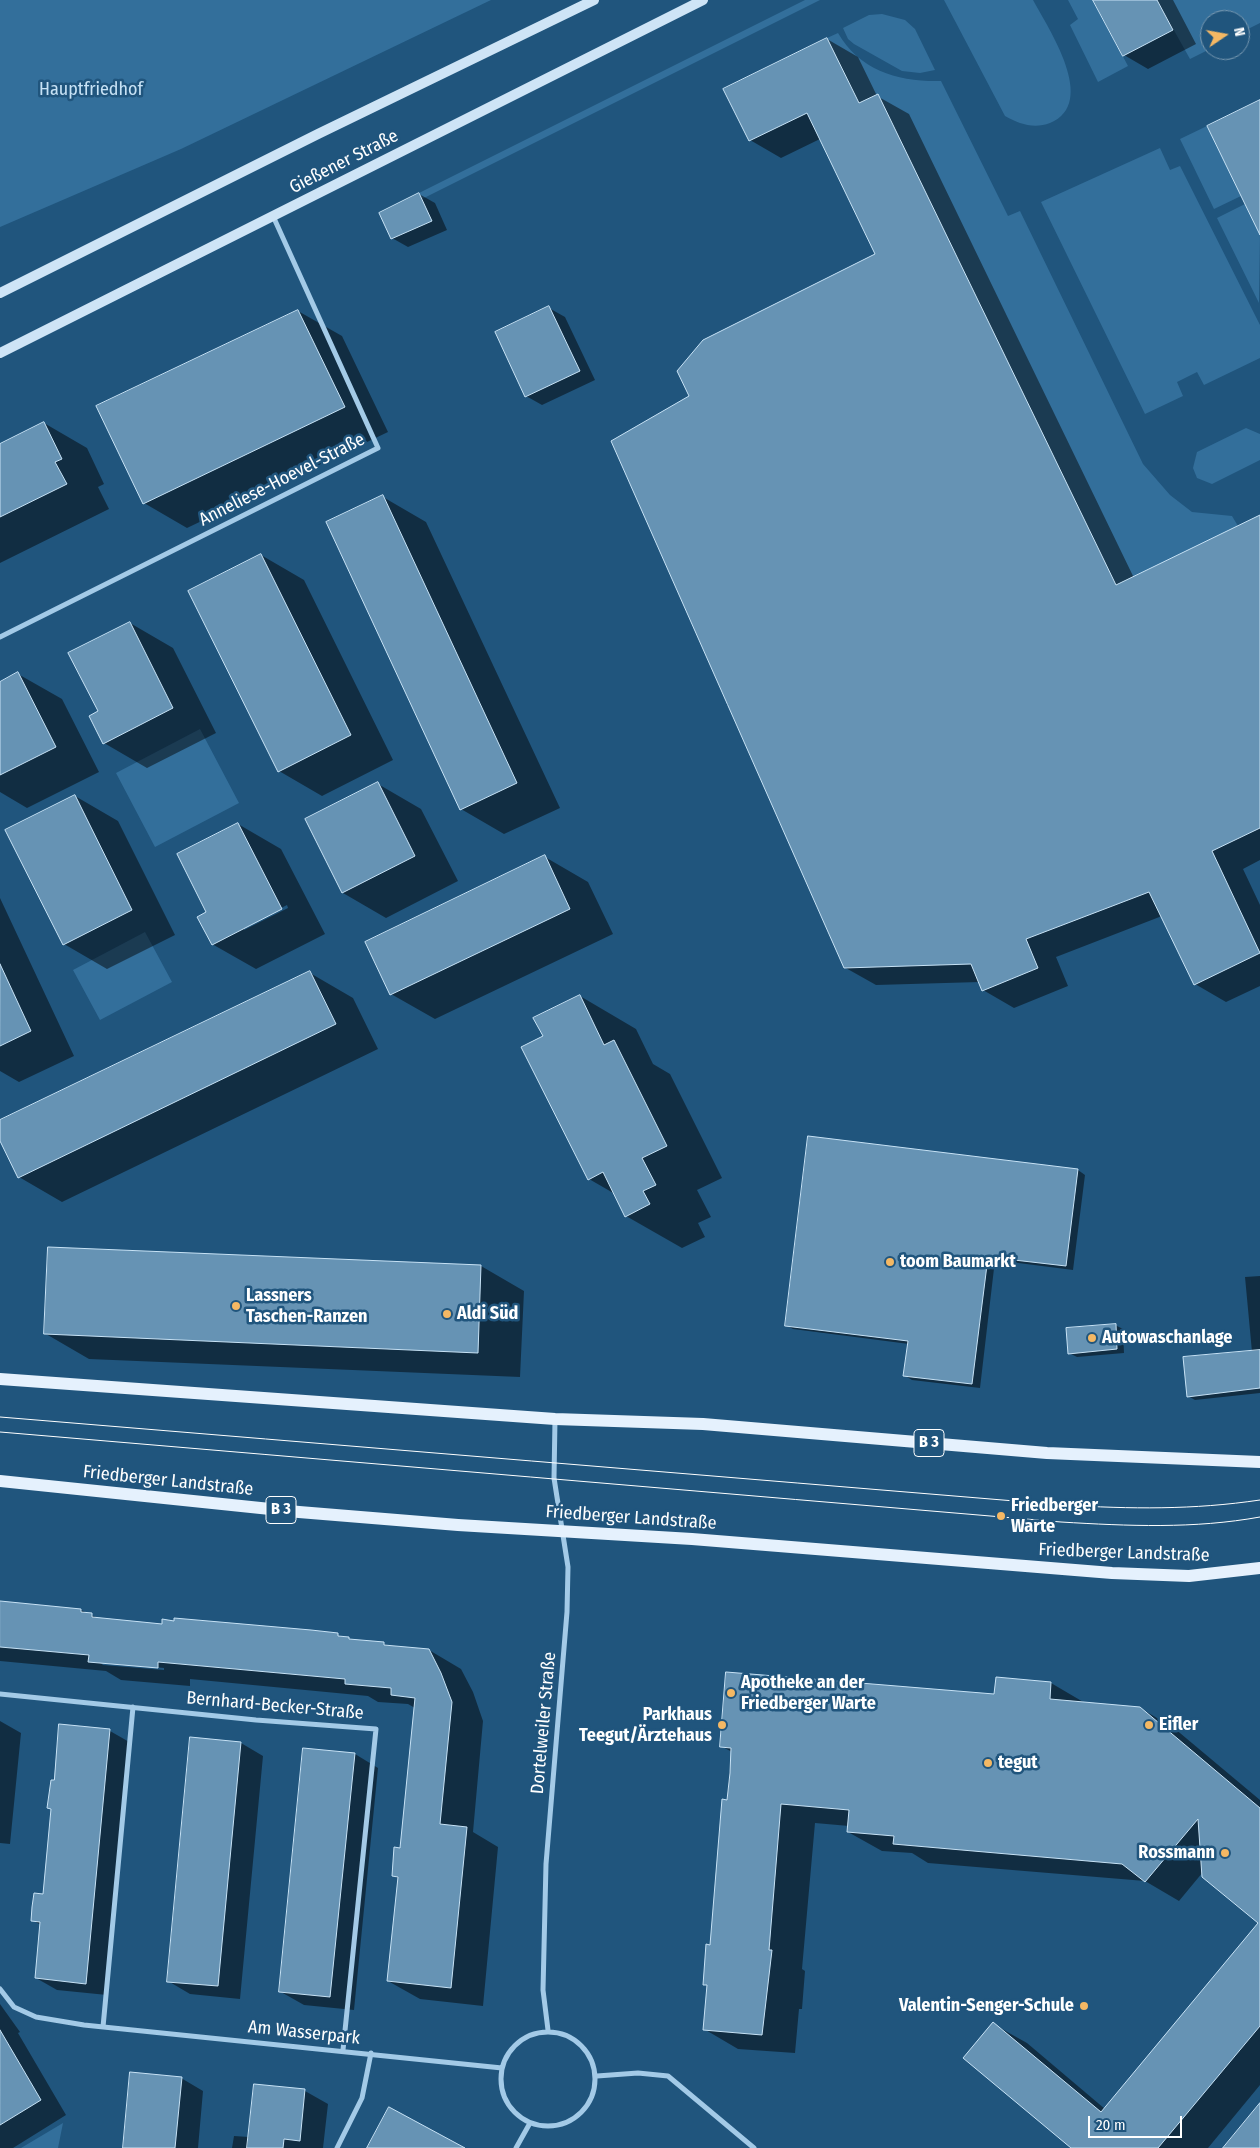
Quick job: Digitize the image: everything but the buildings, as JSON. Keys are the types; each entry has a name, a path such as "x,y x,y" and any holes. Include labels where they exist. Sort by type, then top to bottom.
{"main road":[{"name":"Gießener Straße","path":"0,293 318,134 594,0"},
{"name":"Gießener Straße","path":"0,353 703,0"},
{"name":"B 3","path":"0,1379 555,1420 703,1424 1038,1453 1260,1462"},
{"name":"Friedberger Landstraße","path":"0,1481 299,1512 458,1525 728,1542 1112,1574 1188,1576 1260,1568"}],"street":[{"name":"Anneliese-Hoevel-Straße","path":"0,638 378,448 273,216"},
{"name":"Dortelweiler Straße","path":"548,2030 543,1990 546,1864 567,1612 568,1567 553,1463 555,1420"},
{"name":"Bernhard-Becker-Straße","path":"0,1694 376,1729 343,2050"},
{"path":"104,2026 133,1707"},
{"name":"Am Wasserpark","path":"0,1989 14,2007 36,2018 502,2068"},
{"path":"548,2030 570,2035 591,2057 597,2076 590,2102 577,2117 554,2127 530,2123 509,2106 503,2087 502,2068 504,2059 524,2037 548,2030"},
{"path":"337,2148 362,2098 371,2053"},
{"path":"597,2076 638,2073 668,2076 754,2148"},
{"path":"516,2148 530,2123"}],"green space":[{"name":"Hauptfriedhof","path":"0,0 491,0 181,149 0,227"},
{"path":"805,0 820,0 422,199 419,193"},
{"path":"944,0 1033,0 1066,64 1070,83 1070,99 1064,113 1050,123 1038,126 1021,123 1005,116"},
{"path":"1068,0 1093,0 1128,66 1098,82 1070,25 1078,19"},
{"path":"1157,0 1260,0 1260,23 1250,28 1250,10 1200,10 1200,54 1190,59"},
{"path":"882,14 905,20 915,29 935,70 920,73 902,71 848,39 843,28 869,15"},
{"path":"838,33 857,57 882,72 910,79 941,81 1008,216 1020,211 1143,464 1170,495 1192,512 1232,516 1238,526 1116,585 859,103 827,38"},
{"path":"1207,126 1241,196 1214,209 1180,139"},
{"path":"1160,148 1170,170 1180,166 1260,325 1260,358 1204,385 1197,372 1177,382 1183,396 1145,414 1041,202"},
{"path":"1245,204 1260,235 1259,303 1217,218"},
{"path":"1246,428 1260,434 1260,460 1212,484 1197,478 1193,468 1197,452"},
{"path":"200,729 239,803 155,847 116,773"},
{"path":"145,932 172,982 100,1020 73,970"},
{"path":"63,2123 58,2148 21,2148"}],"tram line":[{"path":"0,1417 1063,1505 1162,1508 1211,1506 1260,1500"},
{"path":"0,1432 1061,1522 1161,1526 1235,1521 1260,1517"}],"place":[{"name":"toom Baumarkt","path":"890,1262"},
{"name":"Lassners Taschen-Ranzen","path":"236,1306"},
{"name":"Aldi Süd","path":"447,1314"},
{"name":"Autowaschanlage","path":"1092,1338"},
{"name":"Friedberger Warte","path":"1001,1516"},
{"name":"Apotheke an der Friedberger Warte","path":"731,1693"},
{"name":"Parkhaus Teegut/Ärztehaus","path":"722,1725"},
{"name":"Eifler","path":"1149,1725"},
{"name":"tegut","path":"988,1763"},
{"name":"Rossmann","path":"1225,1853"},
{"name":"Valentin-Senger-Schule","path":"1084,2006"}]}
